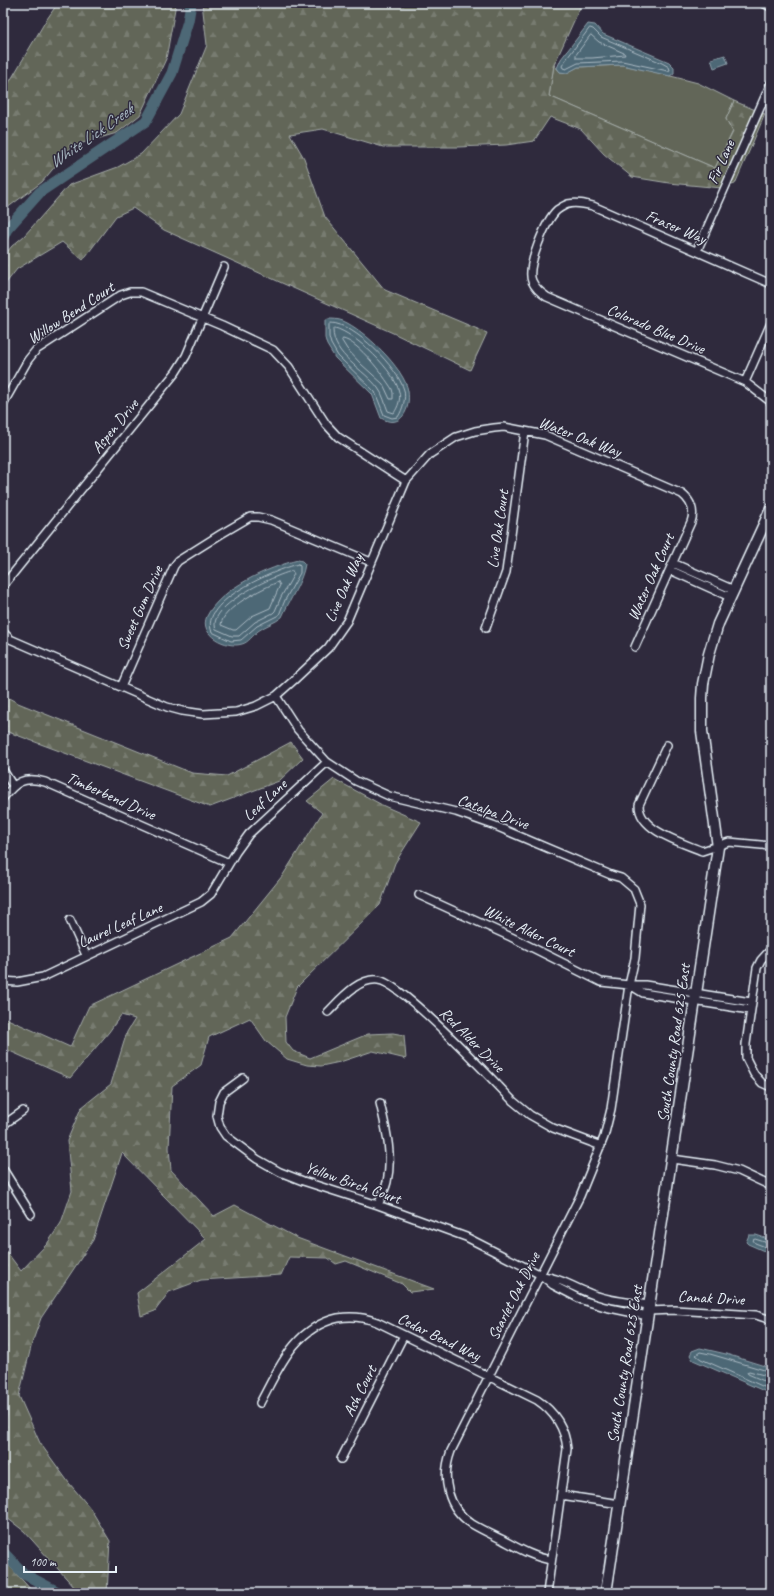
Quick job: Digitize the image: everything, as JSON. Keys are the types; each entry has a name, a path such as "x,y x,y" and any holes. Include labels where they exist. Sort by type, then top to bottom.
{"street":[{"path":"763,3 771,7"},
{"name":"Fir Lane","path":"697,251 771,83"},
{"name":"Fraser Way","path":"532,281 530,270 533,258 550,219 558,210 568,204 579,203 593,206 771,284"},
{"name":"Aspen Drive","path":"3,586 176,372 186,356 224,267"},
{"name":"Colorado Blue Drive","path":"532,281 537,290 547,297 745,382 771,402"},
{"name":"Willow Bend Court","path":"3,404 28,360 36,350 121,295 136,292 146,294 268,347 279,355 289,367 326,424 338,437 406,481"},
{"path":"745,382 771,323"},
{"name":"Water Oak Way","path":"400,493 406,481 430,454 456,437 475,431 504,427 545,435 682,494 692,506 692,518"},
{"name":"Live Oak Court","path":"486,628 506,572 525,431"},
{"name":"Live Oak Way","path":"276,696 328,648 342,631 352,612 400,493"},
{"name":"South County Road 625 East","path":"606,1593 718,847 702,731 702,698 705,669 713,639 732,593 771,509"},
{"name":"Sweet Gum Drive","path":"121,686 178,560 250,517 271,520 371,562"},
{"name":"Water Oak Court","path":"636,648 692,518"},
{"path":"673,563 732,593"},
{"path":"670,570 732,593"},
{"path":"3,632 10,639 167,707 182,711 203,714 225,713 246,709 276,696"},
{"name":"Catalpa Drive","path":"276,696 298,730 327,762 356,781 389,796 456,812 485,822 626,881 637,894 640,904 635,958 629,985"},
{"path":"667,745 641,801 639,810 648,826 702,852 730,842 771,846"},
{"name":"Leaf Lane","path":"229,863 249,834 327,762"},
{"path":"3,770 13,786 3,798"},
{"name":"Timberbend Drive","path":"13,786 25,780 45,782 229,863"},
{"name":"Laurel Leaf Lane","path":"3,981 17,982 43,977 86,955 155,925 201,902 211,894 229,863"},
{"name":"White Alder Court","path":"419,895 511,937 601,982 629,985 643,993 695,998"},
{"path":"70,920 86,955"},
{"path":"771,949 761,960 757,968 746,1044 746,1058 754,1074 762,1083 771,1087"},
{"name":"Red Alder Drive","path":"328,1012 360,984 376,980 388,983 413,1002 513,1101 530,1115 553,1128 601,1146"},
{"name":"Scarlet Oak Drive","path":"551,1560 528,1553 472,1524 458,1511 448,1494 446,1475 448,1460 580,1196 601,1146 611,1109 629,985"},
{"path":"695,998 751,1002"},
{"path":"695,998 750,1010"},
{"name":"Yellow Birch Court","path":"243,1078 227,1088 219,1102 217,1112 218,1122 226,1136 257,1159 280,1172 466,1237 541,1276 553,1285 582,1300 605,1307 648,1311"},
{"path":"378,1205 387,1182 388,1164 388,1136 380,1103"},
{"path":"3,1125 22,1111"},
{"path":"672,1159 721,1166 739,1171 771,1186"},
{"path":"3,1169 31,1214"},
{"name":"Yellow Birch Court","path":"541,1276 556,1278 588,1293 648,1311"},
{"name":"Canak Drive","path":"648,1311 675,1310 756,1315 771,1320"},
{"name":"Cedar Bend Way","path":"260,1403 289,1350 303,1335 321,1324 341,1318 362,1317 377,1322 545,1405 558,1420 563,1429 567,1449 547,1593"},
{"name":"Ash Court","path":"341,1460 404,1335"},
{"path":"561,1495 620,1504"}],"green space":[{"path":"58,3 176,3 166,59 140,115 117,133 72,146 42,182 3,211 3,93"},
{"path":"202,3 582,3 554,65 549,96 715,168 733,132 726,119 734,101 765,114 735,184 722,188 669,183 632,177 604,154 581,129 550,117 534,141 506,145 458,147 383,147 323,129 290,134 304,158 325,217 385,290 487,333 470,370 393,333 164,230 133,208 116,216 83,260 62,242 17,269 3,287 3,257 12,246 24,236 69,185 118,167 141,154 179,114 207,45"},
{"path":"554,65 560,72 566,73 578,67 622,65 698,83 734,101 726,119 733,131 715,168 549,96"},
{"path":"3,695 18,703 192,773 227,776 291,742 303,758 279,781 210,807 3,730"},
{"path":"334,779 384,806 421,822 395,863 380,905 297,987 285,1017 286,1042 293,1051 310,1058 368,1034 393,1033 404,1035 406,1059 373,1051 340,1062 321,1066 307,1065 287,1059 266,1041 250,1018 209,1037 201,1065 172,1086 169,1148 171,1170 214,1216 235,1205 297,1238 434,1289 410,1292 402,1284 346,1261 336,1264 328,1258 289,1257 281,1275 201,1280 169,1292 155,1311 141,1316 137,1293 206,1239 122,1153 93,1240 41,1318 32,1343 19,1396 40,1443 69,1483 90,1508 110,1541 107,1593 77,1593 75,1588 24,1531 3,1515 3,1424 7,1416 9,1380 3,1348 3,1247 21,1271 47,1244 61,1223 72,1191 67,1141 81,1108 111,1084 127,1032 135,1019 121,1015 109,1032 70,1078 3,1048 3,1017 70,1047 89,1006 232,938 283,875 322,813 307,801"},
{"path":"3,1559 34,1593 3,1593"}],"water":[{"path":"588,24 595,25 603,34 669,62 674,67 674,73 670,76 622,65 578,67 567,73 560,72 557,68 561,59"},
{"path":"725,55 728,63 714,68 711,59"},
{"path":"328,319 343,321 361,332 382,351 399,372 405,382 409,398 406,411 399,419 388,421 381,418 372,394 335,358 327,345 325,338 325,321"},
{"path":"298,560 305,564 304,570 299,584 282,617 256,632 242,644 229,644 210,635 205,623 207,616 223,596 260,573"},
{"path":"749,1235 756,1235 771,1240 771,1254 748,1244 746,1242"},
{"path":"700,1348 726,1354 771,1368 771,1394 693,1360 690,1355 692,1351"}],"waterway":[{"name":"White Lick Creek","path":"3,237 7,229 40,192 146,121 172,73 188,21 191,3"},
{"name":"White Lick Creek","path":"3,1552 24,1574 60,1593"}]}
